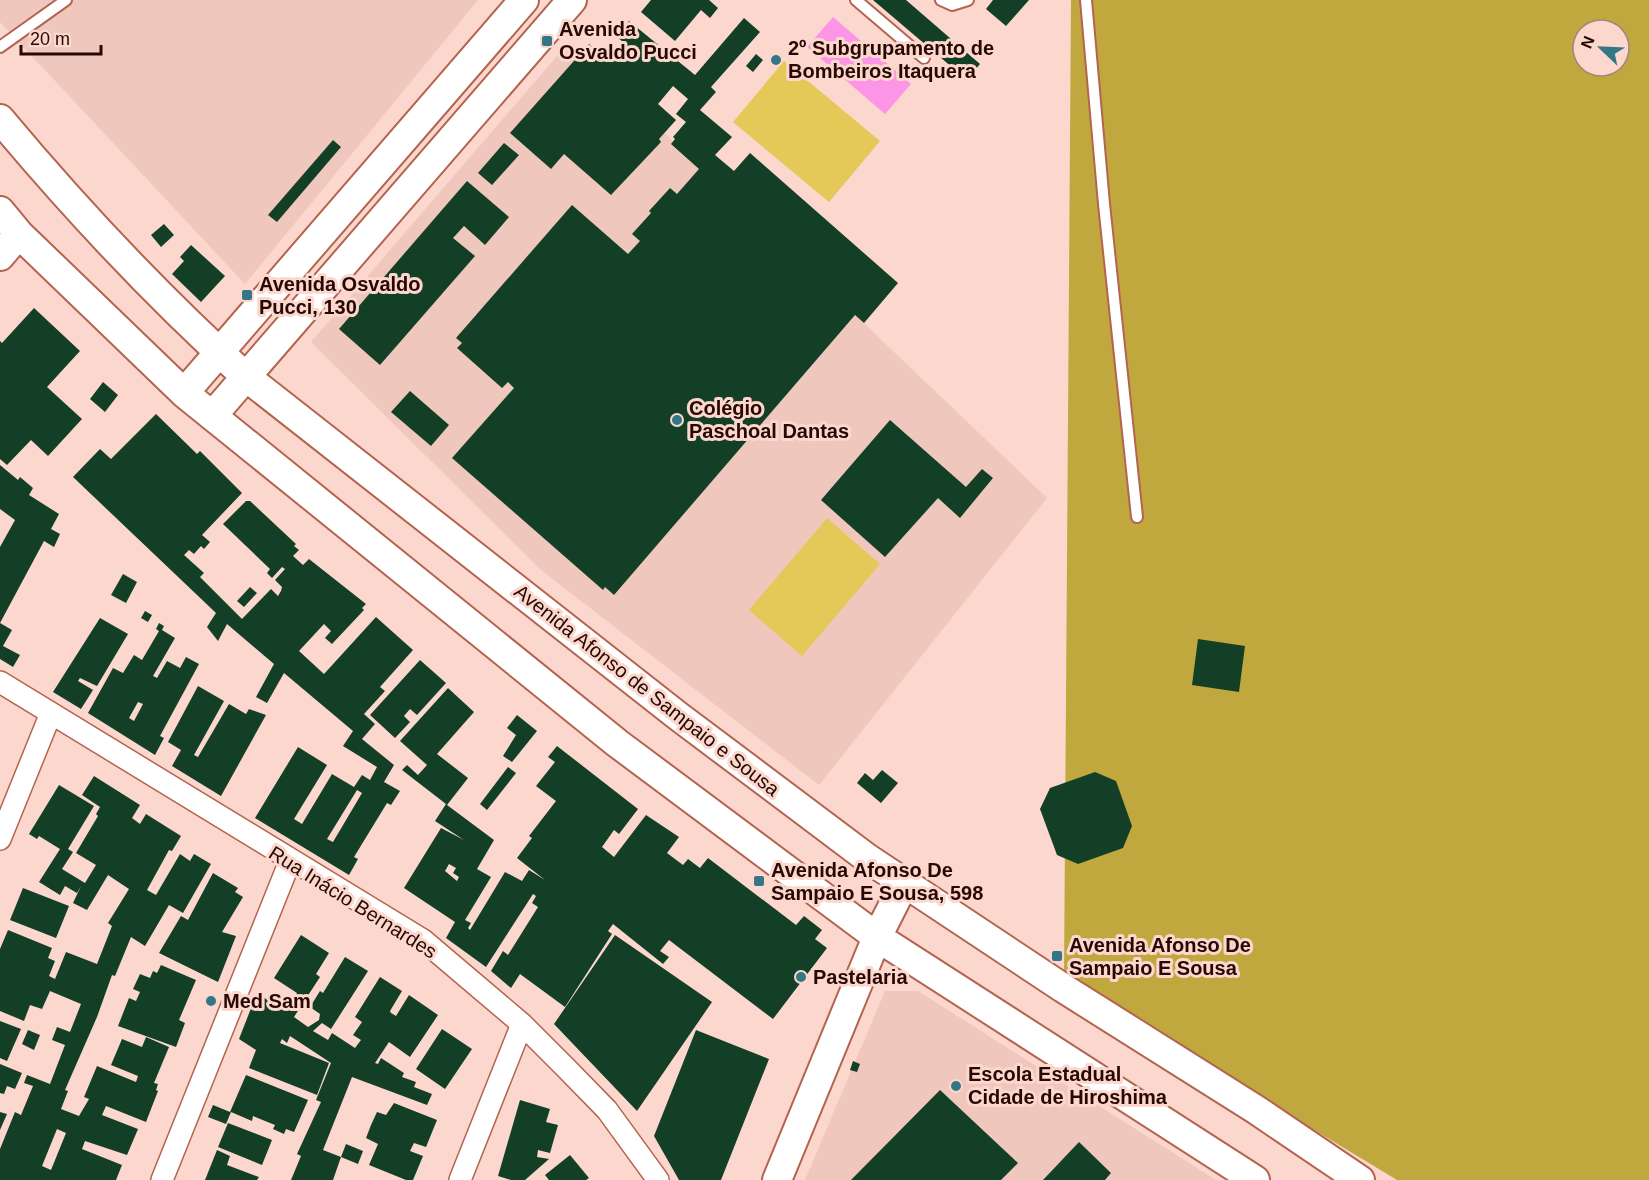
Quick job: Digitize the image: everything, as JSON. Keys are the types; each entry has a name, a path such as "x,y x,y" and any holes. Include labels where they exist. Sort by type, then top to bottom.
{"main road":[{"path":"184,393 524,0"},
{"path":"212,416 572,0"},
{"name":"Avenida Afonso de Sampaio e Sousa","path":"0,119 66,198 218,352 245,376 668,709 904,884 1255,1109 1360,1180"},
{"path":"0,211 19,234 184,393 617,743 877,937 1255,1180"},
{"path":"0,256 19,234"},
{"path":"777,1180 877,937 904,884"}],"street":[{"name":"Rua Inácio Bernardes","path":"0,682 290,861 423,940 522,1024 607,1110 658,1180"},
{"path":"0,839 51,712"},
{"path":"162,1180 290,861"},
{"path":"460,1180 522,1024"}],"lane":[{"path":"0,47 66,0"},
{"path":"856,0 924,58"},
{"path":"941,0 952,5 968,0"},
{"path":"1086,0 1137,517"}],"shaded area":[{"path":"0,0 478,0 245,284 0,22"},
{"path":"1071,0 1649,0 1649,1180 1397,1180 1064,979"},
{"path":"833,17 911,84 885,114 807,47"},
{"name":"Colégio Paschoal Dantas","path":"569,42 1047,498 819,785 541,570 311,342"},
{"path":"784,61 880,141 829,202 733,122"},
{"path":"827,518 880,564 802,656 749,610"},
{"name":"Escola Estadual Cidade de Hiroshima","path":"885,991 918,991 1216,1180 805,1180"}],"building":[{"path":"651,0 709,0 718,8 710,18 701,10 675,41 641,12"},
{"path":"873,0 906,0 980,64 967,80"},
{"path":"993,0 1029,0 1006,26 986,9"},
{"path":"744,18 760,32 711,87 716,92 700,110 732,137 715,155 734,171 750,153 898,283 864,323 855,315 614,595 605,587 603,590 452,458 514,388 508,382 502,388 457,348 462,343 456,338 572,205 628,254 640,241 632,234 651,213 649,211 670,188 677,194 699,169 671,144 675,139 673,137 686,122 676,114 688,99 673,86 658,104 676,120 659,139 661,142 611,195 564,154 551,169 510,133 589,44 607,60 623,42 616,36 629,21 695,75"},
{"path":"756,54 763,60 753,72 746,66"},
{"path":"333,140 341,147 277,222 268,215"},
{"path":"504,143 519,155 492,185 478,173"},
{"path":"467,181 509,217 485,245 464,226 453,238 475,256 380,365 339,329"},
{"path":"164,224 174,235 161,247 151,235"},
{"path":"191,245 225,276 201,302 172,274 184,261 180,257"},
{"path":"34,308 80,351 47,387 82,419 48,456 31,440 7,465 0,459 0,341 2,343"},
{"path":"103,382 118,395 105,412 90,399"},
{"path":"410,391 449,425 431,446 391,412"},
{"path":"156,414 197,454 200,451 242,493 202,535 210,542 204,549 201,546 194,554 189,550 184,555 204,573 200,577 242,619 271,589 278,596 282,587 275,580 285,569 282,567 272,578 267,573 270,569 223,524 246,501 250,501 296,544 294,546 299,550 293,556 303,565 309,559 366,604 362,608 364,610 332,644 325,638 331,631 324,624 299,651 324,674 376,617 413,650 380,687 385,691 364,714 375,724 362,739 394,765 384,782 400,791 391,805 387,803 354,857 358,859 349,875 255,818 298,747 327,765 294,819 302,824 332,774 354,787 362,775 370,780 377,767 343,746 353,731 284,673 267,703 256,697 274,664 227,624 218,641 207,627 216,613 73,477 100,449 111,459","holes":["357,790 362,793 333,842 327,839"]},
{"path":"890,420 966,487 982,469 993,478 960,518 938,498 885,557 821,500"},
{"path":"0,465 18,480 20,477 33,488 29,495 59,514 51,529 60,534 54,547 44,541 0,623 0,547 15,520 0,509"},
{"path":"123,574 137,582 126,603 111,595"},
{"path":"250,587 257,593 244,607 237,601"},
{"path":"145,611 152,615 148,622 141,618"},
{"path":"100,618 128,634 97,686 80,678 78,681 93,690 81,709 53,692"},
{"path":"0,623 12,630 3,646 20,655 13,667 0,659"},
{"path":"159,623 164,626 162,630 175,638 153,676 157,678 167,661 180,668 186,657 199,664 160,736 164,738 155,755 88,713 113,668 123,673 134,655 142,660 159,631 156,629","holes":["138,702 143,704 134,721 129,718"]},
{"path":"1198,639 1245,646 1239,692 1192,685"},
{"path":"420,660 446,683 417,715 410,709 404,716 410,722 395,738 370,715"},
{"path":"198,686 224,701 194,755 198,757 229,704 246,714 249,709 266,715 221,796 172,766 181,750 168,742"},
{"path":"448,688 474,712 437,754 468,778 447,805 494,840 477,869 491,877 465,920 471,923 468,928 470,930 505,872 522,881 529,870 545,880 517,858 532,838 529,836 556,801 536,786 555,762 548,757 557,746 638,809 619,834 614,830 602,847 614,857 646,815 679,837 667,853 683,865 688,859 700,868 708,858 796,925 804,916 822,930 815,939 827,948 773,1019 669,940 660,951 669,957 663,964 613,924 608,931 612,934 565,1007 520,974 511,988 491,971 503,951 508,955 538,907 532,903 536,896 533,894 486,967 446,938 455,922 404,888 441,828 464,840 435,821 446,804 402,770 407,765 418,775 427,765 400,741","holes":["449,864 456,868 453,873 459,877 457,881 445,871"]},
{"path":"517,715 537,731 512,762 503,756 516,735 507,728"},
{"path":"508,767 516,773 487,810 480,804"},
{"path":"882,770 898,783 881,803 857,783 865,773 873,780"},
{"path":"1095,772 1116,781 1132,826 1123,848 1078,864 1057,855 1040,809 1050,788"},
{"path":"94,776 140,805 132,818 140,824 146,814 181,836 172,851 169,850 147,890 156,895 180,854 190,861 194,854 211,864 183,913 169,905 145,946 131,937 115,976 112,975 97,1017 65,1090 68,1091 61,1109 79,1116 89,1099 84,1097 97,1066 136,1082 138,1076 111,1065 122,1039 142,1047 146,1037 169,1047 154,1083 158,1084 156,1090 158,1091 146,1122 106,1106 102,1115 138,1129 127,1155 85,1141 82,1149 122,1165 116,1180 0,1180 0,1149 15,1112 21,1115 33,1086 24,1083 27,1075 50,1084 65,1045 52,1040 57,1027 70,1032 81,1004 50,991 42,1009 30,1005 24,1021 0,1011 0,949 8,930 52,948 48,958 55,961 49,976 55,979 66,952 97,964 112,926 108,923 129,889 108,875 87,910 73,903 81,886 77,893 65,886 60,895 39,882 60,849 39,836 37,839 29,834 59,785 94,806 68,849 73,852 62,869 85,883 96,865 76,853 98,816 96,814 100,807 82,795","holes":["57,1129 66,1133 51,1170 42,1166"]},
{"path":"213,873 238,888 235,892 243,897 222,932 236,936 218,982 159,953 181,916 188,920"},
{"path":"23,888 69,906 56,938 10,920"},
{"path":"301,935 329,953 316,974 320,977 294,1017 308,1027 319,1020 320,1014 310,1007 320,991 323,993 345,957 368,971 331,1029 322,1023 313,1031 328,1040 332,1033 355,1048 361,1040 353,1035 362,1022 355,1017 380,977 402,991 391,1013 396,1016 409,995 438,1015 410,1057 389,1042 375,1063 378,1064 381,1058 404,1073 402,1077 416,1082 414,1087 432,1094 427,1105 352,1077 323,1150 341,1157 333,1180 291,1180 301,1156 297,1154 321,1102 316,1100 331,1063 290,1036 287,1043 282,1039 280,1043 329,1063 317,1095 249,1068 256,1050 239,1039 257,993 281,1009 285,1003 289,1005 297,993 274,978"},
{"path":"615,935 712,1002 637,1111 554,1024"},
{"path":"161,965 196,980 179,1020 185,1023 176,1047 118,1026 129,998 136,1001 140,992 133,989 140,974 150,978 153,971 157,973"},
{"path":"0,1021 21,1029 7,1061 0,1058"},
{"path":"442,1029 472,1049 445,1089 416,1069"},
{"path":"28,1030 40,1035 34,1050 22,1044"},
{"path":"696,1030 769,1059 721,1180 679,1180 654,1136"},
{"path":"853,1061 860,1064 857,1072 850,1070"},
{"path":"0,1064 22,1073 15,1089 7,1086 4,1094 0,1093"},
{"path":"246,1075 308,1100 294,1132 286,1129 284,1134 273,1129 275,1125 253,1116 252,1121 231,1112 226,1124 208,1117 213,1105 230,1112"},
{"path":"940,1090 1018,1163 1001,1180 851,1180"},
{"path":"520,1100 550,1109 546,1122 558,1125 550,1153 538,1150 537,1157 549,1159 525,1180 511,1180 498,1176"},
{"path":"394,1103 437,1120 426,1147 414,1143 410,1151 423,1156 413,1180 406,1180 369,1165 378,1144 366,1138 371,1125 377,1112 386,1115"},
{"path":"0,1112 7,1114 0,1130"},
{"path":"228,1123 272,1140 262,1165 218,1147"},
{"path":"1079,1142 1111,1173 1105,1180 1043,1180"},
{"path":"346,1144 363,1151 358,1164 341,1157"},
{"path":"217,1150 230,1156 227,1165 259,1177 257,1180 205,1180"},
{"path":"570,1155 589,1178 586,1180 549,1180 545,1175"}],"place":[{"name":"Avenida Osvaldo Pucci","path":"547,41"},
{"name":"2º Subgrupamento de Bombeiros Itaquera","path":"776,60"},
{"name":"Avenida Osvaldo Pucci, 130","path":"247,295"},
{"name":"Colégio Paschoal Dantas","path":"677,420"},
{"name":"Avenida Afonso De Sampaio E Sousa, 598","path":"759,881"},
{"name":"Avenida Afonso De Sampaio E Sousa","path":"1057,956"},
{"name":"Pastelaria","path":"801,977"},
{"name":"Med Sam","path":"211,1001"},
{"name":"Escola Estadual Cidade de Hiroshima","path":"956,1086"}]}
